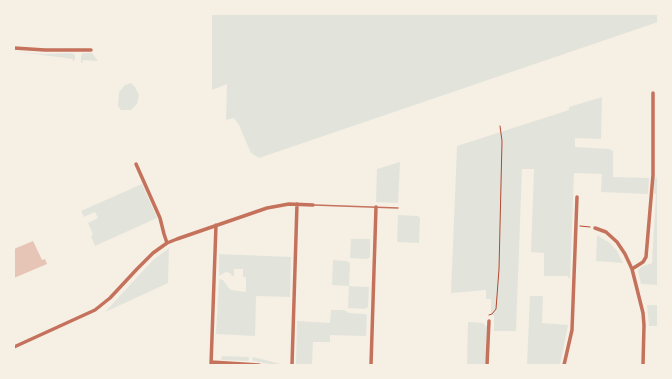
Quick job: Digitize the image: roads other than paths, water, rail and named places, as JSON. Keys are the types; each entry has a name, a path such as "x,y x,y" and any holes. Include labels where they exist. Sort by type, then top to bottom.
{"street":[{"path":"14,48 91,50"},
{"path":"632,269 643,262 646,257 653,173 653,93"},
{"path":"136,164 160,218 167,243"},
{"path":"564,365 572,330 577,197"},
{"path":"14,347 95,310 110,298 153,253 167,243 267,208 289,204 313,205"},
{"path":"292,365 297,204"},
{"path":"371,365 376,207"},
{"path":"216,225 211,364 259,365"},
{"path":"595,228 606,232 617,242 632,269 643,313 643,365"},
{"path":"487,365 489,321"}],"lane":[{"path":"313,205 398,208"}]}
